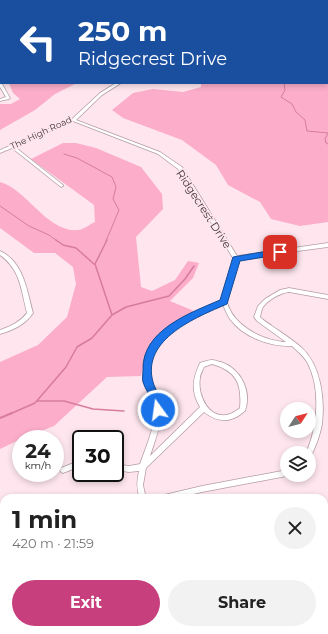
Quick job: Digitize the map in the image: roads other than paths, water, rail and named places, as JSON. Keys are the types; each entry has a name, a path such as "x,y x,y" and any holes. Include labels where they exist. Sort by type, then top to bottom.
{"street":[{"name":"The High Road","path":"0,152 73,120 101,94 117,84"},
{"path":"0,100 8,98 1,86"},
{"name":"Ridgecrest Drive","path":"73,120 159,153 180,168 236,258 224,302"},
{"path":"13,147 61,186"},
{"path":"236,258 328,245"},
{"path":"0,253 12,261 18,270 30,313 24,321 17,326 0,332"},
{"path":"312,446 320,419 313,368 305,355 274,329 259,321 257,317 260,307 267,300 285,290 307,292 328,297"},
{"path":"142,494 140,484 143,467 157,418 158,402 148,381 148,361 152,351 160,339 173,327 204,310 224,302 229,315 240,328 265,339 291,344"},
{"path":"212,362 230,368 238,376 243,386 245,397 244,409 233,417 225,418 213,415 203,409 198,398 195,385 197,373 202,365 212,362"},
{"path":"124,468 143,467 203,409"},
{"path":"181,494 280,474"}],"waterway":[{"path":"284,84 285,90 281,97 292,104 296,112 305,120 307,131 328,133 325,139 326,143 328,144"},
{"path":"64,154 77,158 112,177 116,187 113,199 119,210 106,241"},
{"path":"0,206 29,226 49,235 57,241"},
{"path":"56,240 63,245 76,248 94,264"},
{"path":"107,240 95,264 112,315"},
{"path":"112,315 126,307 169,296 185,279 194,266"},
{"path":"10,414 35,403 66,367 77,347 92,338 112,315"},
{"path":"37,401 64,401 93,409 124,411"},
{"path":"0,418 12,413"}]}
